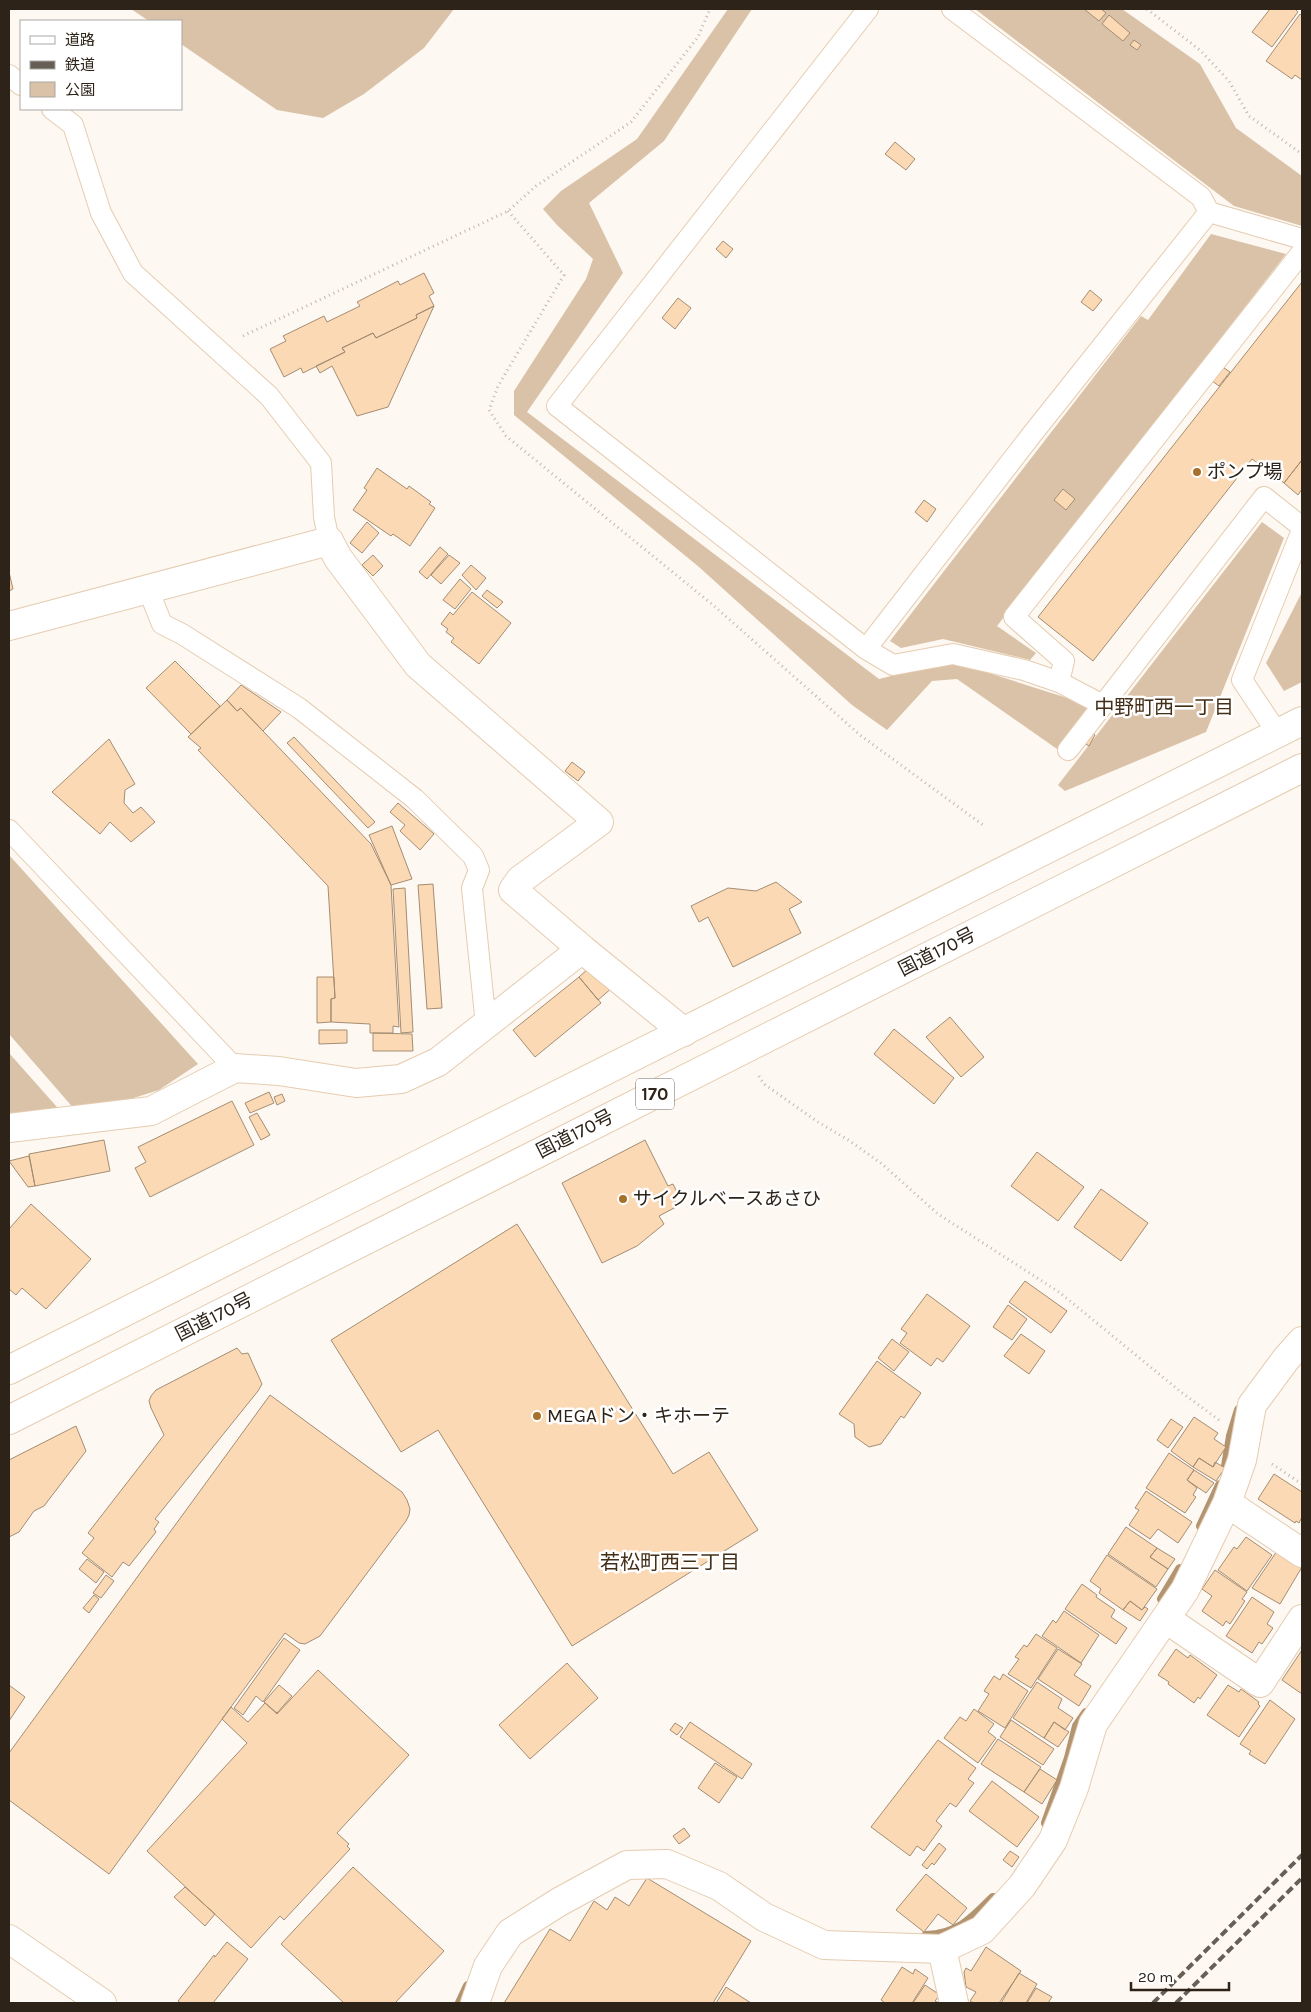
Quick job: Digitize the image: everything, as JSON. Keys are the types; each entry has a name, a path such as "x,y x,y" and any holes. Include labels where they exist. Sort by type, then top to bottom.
{"main road":[{"path":"9,626 329,541 338,558 418,664 598,822 520,880 513,890 684,1032"},
{"name":"170","path":"9,1370 1302,721"},
{"name":"国道170号","path":"9,1420 1302,768"},
{"path":"9,1128 151,1112 235,1068 279,1071 356,1083 401,1079 438,1062 582,949"},
{"path":"475,2003 488,1966 510,1933 559,1902 628,1866 667,1864 719,1886 764,1917 824,1945 942,1949 982,1930 1022,1886 1052,1840 1074,1788 1093,1724 1185,1590 1227,1503 1242,1460 1252,1405 1286,1359 1302,1341"},
{"path":"1227,1503 1302,1553"},
{"path":"1166,1620 1260,1683 1302,1619"},
{"path":"9,1940 102,2003"},
{"path":"942,1949 954,2003"}],"lane":[{"path":"868,9 557,406 866,649 893,665 953,654 1024,670 1059,682 1103,705"},
{"path":"952,9 1201,197 1209,212 1302,239"},
{"path":"9,75 20,84"},
{"path":"53,110 73,125 101,213 133,272 269,396 321,464 324,517 329,541"},
{"path":"866,649 1033,433 1209,212"},
{"path":"1059,682 1064,661 1014,617 1302,252"},
{"path":"1068,750 1264,497 1302,528 1242,680 1278,734"},
{"path":"148,589 162,624 299,708 415,799 472,856 479,870 472,888 486,1024"},
{"path":"9,830 235,1068"}],"path":[{"path":"217,348 508,211 536,186 631,122 698,37 710,9"},
{"path":"1147,9 1200,51 1229,81 1249,116 1302,154"},
{"path":"740,1051 764,1084 818,1122 850,1140 882,1164 938,1214 1059,1292 1181,1392 1222,1422 1245,1445"}],"green space":[{"path":"131,9 454,9 424,48 364,94 323,118 277,110 182,45 182,20 148,20"},
{"path":"728,9 752,9 664,141 589,203 623,273 527,412 879,679 951,661 1089,705 1057,749 957,679 932,681 887,730 852,705 699,567 514,415 514,391 586,279 593,259 543,209 561,191 637,139"},
{"path":"975,9 1122,9 1200,64 1236,128 1302,176 1302,226 1234,206"},
{"path":"1211,234 1286,254 997,626 1036,653 1030,660 943,639 901,648 890,641 1141,316 1148,320"},
{"path":"1262,522 1284,538 1206,732 1065,791 1058,785"},
{"path":"1302,592 1302,682 1284,691 1266,663"},
{"path":"9,855 198,1064 159,1090 124,1101 76,1111 9,1034"},
{"path":"9,1053 64,1115 9,1124"}],"building":[{"path":"1084,9 1101,9 1106,13 1099,21"},
{"path":"1270,9 1297,9 1298,12 1272,47 1252,32"},
{"path":"1300,14 1302,16 1302,80 1295,75 1292,79 1266,61"},
{"path":"1109,15 1130,33 1123,41 1102,24"},
{"path":"1134,40 1141,45 1137,50 1130,45"},
{"path":"895,142 915,159 906,170 885,154"},
{"path":"723,241 733,249 726,258 716,249"},
{"path":"424,273 434,293 429,296 434,306 416,315 417,318 376,338 373,333 342,348 345,352 303,373 301,368 284,377 270,349 286,341 283,336 324,316 327,322 360,306 357,302 398,281 400,285"},
{"name":"ポンプ場","path":"1302,282 1302,460 1284,483 1252,459 1093,661 1038,617"},
{"path":"1090,290 1102,300 1093,311 1081,302"},
{"path":"678,298 691,308 675,329 662,318"},
{"path":"434,306 388,407 357,416 332,366 320,373 316,366 345,352 342,348 373,333 376,338 417,318 416,315"},
{"path":"1218,364 1230,372 1219,386 1207,377"},
{"path":"1302,460 1302,489 1298,495 1284,483"},
{"path":"377,468 407,489 409,486 431,502 429,504 435,508 410,546 393,534 391,536 353,510 367,490 364,488"},
{"path":"1063,489 1075,499 1066,510 1054,500"},
{"path":"924,500 936,509 927,522 915,512"},
{"path":"367,522 379,533 362,553 350,543"},
{"path":"440,547 448,554 427,579 419,572"},
{"path":"373,555 383,566 373,576 362,565"},
{"path":"449,555 460,563 441,584 431,575"},
{"path":"471,565 486,578 476,590 462,575"},
{"path":"9,572 13,589 9,591"},
{"path":"460,579 471,589 455,609 443,600"},
{"path":"487,590 503,602 497,608 482,596"},
{"path":"472,592 511,623 479,664 451,642 454,638 446,632 448,629 441,624 450,612 453,615"},
{"path":"175,661 220,706 191,734 146,688"},
{"path":"241,685 281,712 263,731 241,708 237,711 227,700"},
{"path":"227,700 237,711 241,708 371,844 391,885 399,1027 393,1026 393,1033 370,1033 370,1024 331,1022 331,999 335,998 328,886 198,750 201,748 188,737"},
{"path":"1091,732 1095,735 1089,746 1084,743"},
{"path":"294,737 375,822 368,828 287,743"},
{"path":"109,739 135,784 125,790 124,803 133,813 141,807 155,822 131,842 110,822 100,834 52,792"},
{"path":"572,762 585,772 578,781 565,771"},
{"path":"398,803 434,834 420,850 400,831 405,825 390,812"},
{"path":"392,826 412,879 391,885 369,835"},
{"path":"776,882 802,902 789,909 801,933 733,967 708,917 699,922 691,906 728,888 756,891"},
{"path":"433,884 442,1008 427,1009 418,885"},
{"path":"405,888 413,1032 401,1033 393,889"},
{"path":"588,969 613,987 598,1000 579,977"},
{"path":"317,977 334,977 335,998 331,999 331,1022 317,1023"},
{"path":"579,977 601,1003 535,1057 513,1030"},
{"path":"950,1017 984,1057 961,1077 926,1037"},
{"path":"894,1029 954,1078 934,1104 874,1054"},
{"path":"319,1030 347,1030 347,1043 319,1044"},
{"path":"373,1033 412,1034 413,1051 373,1051"},
{"path":"269,1092 274,1103 250,1113 245,1103"},
{"path":"282,1094 285,1101 277,1105 274,1097"},
{"path":"232,1101 254,1145 150,1197 135,1168 146,1162 138,1147"},
{"path":"257,1113 270,1135 261,1140 249,1117"},
{"path":"104,1140 110,1171 35,1186 29,1154"},
{"path":"645,1140 668,1186 673,1184 679,1196 674,1199 678,1206 659,1216 664,1224 637,1246 602,1263 562,1183"},
{"path":"1037,1152 1084,1187 1058,1221 1011,1186"},
{"path":"29,1156 35,1186 28,1187 9,1161"},
{"path":"1101,1189 1148,1223 1121,1261 1074,1227"},
{"path":"31,1204 91,1259 46,1309 22,1288 16,1295 9,1289 9,1229"},
{"path":"517,1224 673,1474 709,1452 758,1530 572,1646 438,1430 401,1452 331,1340"},
{"path":"1025,1281 1067,1311 1051,1333 1009,1302"},
{"path":"927,1294 970,1326 943,1362 937,1358 931,1366 900,1343 907,1333 901,1329"},
{"path":"1008,1305 1027,1319 1012,1340 993,1327"},
{"path":"1021,1334 1045,1351 1029,1374 1004,1356"},
{"path":"892,1339 909,1352 894,1371 878,1358"},
{"path":"237,1348 242,1354 248,1353 262,1384 155,1519 159,1522 154,1529 156,1532 129,1566 123,1562 112,1577 82,1553 94,1538 88,1533 164,1435 151,1408 149,1401 151,1396 156,1390"},
{"path":"877,1361 921,1393 904,1418 901,1416 881,1444 869,1447 855,1437 854,1424 839,1414"},
{"path":"270,1395 402,1492 410,1509 409,1515 320,1636 305,1644 299,1643 285,1633 109,1874 9,1800 9,1753"},
{"path":"1194,1417 1218,1433 1214,1439 1226,1447 1213,1467 1199,1458 1193,1467 1171,1451"},
{"path":"1171,1419 1183,1427 1168,1448 1157,1440"},
{"path":"76,1426 86,1451 44,1506 34,1511 19,1532 9,1537 9,1460"},
{"path":"1169,1453 1194,1470 1187,1480 1197,1488 1193,1495 1196,1497 1185,1513 1146,1488"},
{"path":"1199,1458 1213,1467 1215,1462 1225,1468 1216,1481 1193,1467"},
{"path":"1194,1470 1214,1483 1206,1493 1187,1480"},
{"path":"1274,1474 1302,1492 1302,1517 1299,1523 1296,1521 1295,1523 1258,1499"},
{"path":"1146,1491 1192,1522 1178,1543 1158,1529 1150,1539 1129,1525 1139,1510 1135,1508"},
{"path":"1126,1527 1157,1548 1150,1557 1168,1569 1156,1587 1108,1554"},
{"path":"1246,1537 1272,1555 1247,1591 1218,1570 1234,1547 1237,1549"},
{"path":"1157,1548 1175,1559 1168,1569 1150,1557"},
{"path":"1277,1551 1302,1567 1280,1604 1252,1588"},
{"path":"1107,1555 1157,1589 1142,1610 1130,1601 1123,1610 1099,1593 1101,1589 1090,1581"},
{"path":"87,1559 104,1572 96,1583 79,1569"},
{"path":"1215,1570 1247,1592 1242,1599 1245,1601 1230,1624 1226,1621 1223,1626 1202,1611 1212,1596 1202,1589"},
{"path":"106,1575 114,1581 101,1598 93,1593"},
{"path":"1082,1584 1097,1595 1096,1597 1115,1610 1111,1617 1127,1628 1116,1644 1065,1609"},
{"path":"94,1595 99,1599 89,1613 83,1608"},
{"path":"1252,1597 1274,1612 1267,1624 1273,1628 1262,1644 1259,1642 1252,1653 1226,1636"},
{"path":"1130,1601 1142,1610 1145,1607 1148,1609 1140,1621 1123,1610"},
{"path":"1064,1611 1099,1635 1081,1663 1042,1636 1053,1620 1056,1623"},
{"path":"1036,1634 1057,1648 1031,1688 1008,1674 1019,1659 1015,1657 1024,1645 1027,1647"},
{"path":"284,1638 300,1650 263,1702 256,1696 243,1715 234,1708"},
{"path":"1058,1649 1082,1664 1074,1675 1091,1686 1079,1706 1038,1679"},
{"path":"1176,1649 1188,1658 1190,1655 1217,1675 1200,1699 1198,1697 1194,1703 1158,1675"},
{"path":"1302,1650 1302,1694 1282,1680"},
{"path":"567,1663 598,1698 530,1759 499,1725"},
{"path":"318,1670 409,1755 337,1833 349,1844 347,1846 350,1849 284,1920 280,1916 251,1948 147,1851 247,1743 222,1719 231,1707 248,1722 265,1703 277,1714"},
{"path":"1003,1674 1028,1691 1005,1728 978,1711 989,1694 984,1691 994,1676 1000,1680"},
{"path":"1037,1682 1062,1699 1058,1708 1073,1718 1065,1730 1054,1722 1044,1738 1013,1718"},
{"path":"9,1685 25,1697 9,1721"},
{"path":"279,1685 292,1696 277,1713 264,1702"},
{"path":"1228,1685 1239,1692 1241,1689 1259,1702 1260,1706 1239,1737 1207,1715"},
{"path":"1270,1700 1295,1719 1265,1764 1249,1754 1251,1751 1240,1744"},
{"path":"974,1709 994,1724 988,1732 996,1738 978,1763 944,1738 960,1717 966,1721"},
{"path":"1011,1720 1054,1749 1043,1765 1000,1737"},
{"path":"690,1722 752,1764 742,1779 680,1737"},
{"path":"1054,1722 1069,1732 1058,1747 1044,1738"},
{"path":"675,1723 683,1728 677,1735 670,1730"},
{"path":"998,1739 1041,1767 1024,1792 981,1764"},
{"path":"938,1740 976,1768 968,1779 974,1783 956,1807 950,1803 936,1821 942,1826 924,1851 917,1846 910,1856 871,1827"},
{"path":"715,1763 737,1777 719,1803 698,1788"},
{"path":"1040,1769 1057,1780 1042,1804 1024,1792"},
{"path":"992,1781 1039,1817 1017,1847 969,1811"},
{"path":"684,1828 690,1836 679,1844 673,1836"},
{"path":"939,1843 946,1849 934,1865 932,1863 927,1869 922,1865"},
{"path":"1010,1851 1019,1857 1012,1867 1003,1860"},
{"path":"353,1867 444,1951 395,2003 344,2003 281,1944"},
{"path":"926,1874 967,1908 953,1925 938,1914 924,1932 896,1910"},
{"path":"647,1878 751,1941 713,2003 504,2003 550,1929 570,1941 594,1901 607,1910 615,1897 629,1906"},
{"path":"185,1887 215,1914 205,1926 174,1897"},
{"path":"227,1942 248,1959 213,2003 181,2003 178,2001 214,1955 215,1957"},
{"path":"986,1947 1021,1971 999,2003 974,2003 970,2001 976,1992 966,1987 964,1972 966,1968 971,1971"},
{"path":"902,1967 913,1974 915,1969 928,1978 912,2003 885,2003 881,2000"},
{"path":"1019,1973 1037,1984 1026,2003 1001,2003"},
{"path":"925,1985 940,1995 935,2001 939,2003 913,2003"},
{"path":"726,1987 751,2003 716,2003"},
{"path":"1036,1988 1052,1997 1048,2003 1027,2003"}],"waterway":[{"path":"1225,1472 1231,1436 1239,1410"},
{"path":"1201,1526 1220,1485"},
{"path":"1162,1599 1180,1569"},
{"path":"1046,1823 1069,1758 1077,1726 1086,1713"},
{"path":"926,1936 947,1933 964,1925 993,1898"},
{"path":"460,2003 468,1986"}],"railway":[{"path":"1153,2003 1302,1855"},
{"path":"1176,2003 1302,1878"}],"place":[{"name":"ポンプ場","path":"1197,472"},
{"name":"サイクルベースあさひ","path":"623,1199"},
{"name":"MEGAドン・キホーテ","path":"537,1416"}],"district":[{"name":"中野町西一丁目","path":"1164,707"},
{"name":"若松町西三丁目","path":"670,1562"}]}
